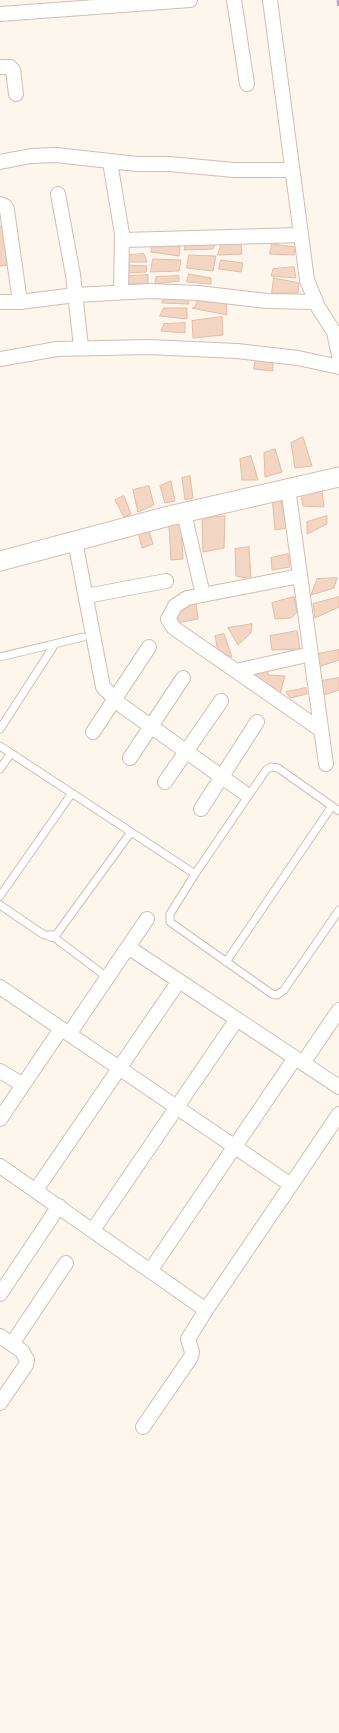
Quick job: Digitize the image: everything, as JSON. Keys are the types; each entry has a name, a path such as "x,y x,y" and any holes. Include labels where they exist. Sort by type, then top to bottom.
{"street":[{"path":"0,14 52,5 190,0"},
{"path":"234,0 247,84"},
{"path":"270,0 307,280 315,302 334,332 339,355"},
{"path":"0,67 10,67 13,70 16,94"},
{"path":"0,162 56,155 110,162 169,164 234,170 292,170"},
{"path":"110,162 120,212 122,240 121,292"},
{"path":"58,194 75,295 81,347"},
{"path":"0,204 5,206 7,210 20,302"},
{"path":"122,240 301,235"},
{"path":"0,302 20,302 75,295 149,291 198,293 267,301 315,302"},
{"path":"0,359 57,348 149,347 238,351 298,358 339,366"},
{"path":"0,561 184,513 339,477"},
{"path":"288,488 326,764"},
{"path":"184,513 203,595"},
{"path":"75,541 86,596 99,676 103,687 114,699 243,792"},
{"path":"300,576 181,600 175,606 168,619 170,624 322,730"},
{"path":"86,596 166,581"},
{"path":"93,732 149,647"},
{"path":"236,671 311,654"},
{"path":"130,758 183,678"},
{"path":"165,782 221,701"},
{"path":"201,809 257,722"},
{"path":"0,1119 23,1085 108,978 147,919"},
{"path":"128,947 339,1087"},
{"path":"36,1190 179,981"},
{"path":"2,992 65,1031 291,1184"},
{"path":"150,1271 235,1146 339,1010"},
{"path":"93,1230 178,1108 237,1019"},
{"path":"0,1071 23,1085"},
{"path":"143,1428 191,1357 192,1352 188,1339 206,1310 339,1114"},
{"path":"0,1166 206,1310"},
{"path":"0,1294 59,1206"},
{"path":"12,1344 66,1263"},
{"path":"0,1336 26,1354 27,1360 26,1365 0,1402"}],"lane":[{"path":"0,657 83,637"},
{"path":"0,729 56,644"},
{"path":"0,746 196,874"},
{"path":"0,769 11,753"},
{"path":"339,811 278,768 271,767 266,770 170,914 170,922 272,994 278,995 281,994 339,910"},
{"path":"0,896 72,793"},
{"path":"226,962 332,806"},
{"path":"50,936 56,935 60,932 131,832"},
{"path":"0,905 44,935 55,938 108,978"}],"building":[{"path":"0,226 3,226 10,265 0,266"},
{"path":"223,239 241,243 242,254 218,255"},
{"path":"216,242 213,249 184,250 186,243"},
{"path":"153,244 180,246 179,256 151,252"},
{"path":"272,244 295,247 294,255 270,254"},
{"path":"144,254 147,262 126,262 128,255"},
{"path":"189,255 216,256 213,271 187,268"},
{"path":"153,259 181,260 179,271 151,272"},
{"path":"221,260 243,263 241,272 219,269"},
{"path":"127,265 147,266 146,272 126,273"},
{"path":"294,267 296,278 271,276 273,269"},
{"path":"189,274 211,278 211,284 187,282"},
{"path":"148,275 148,284 127,284 129,276"},
{"path":"179,276 179,281 155,284 156,277"},
{"path":"274,278 299,283 298,293 272,293"},
{"path":"165,296 187,296 189,304 162,303"},
{"path":"199,298 226,302 227,315 192,308 194,308"},
{"path":"164,308 187,308 187,319 160,316"},
{"path":"222,317 223,335 193,338 192,321"},
{"path":"185,323 185,333 161,331 164,324"},
{"path":"256,359 273,362 273,371 254,369"},
{"path":"303,437 312,466 295,468 291,443"},
{"path":"275,449 282,472 265,477 264,453"},
{"path":"251,456 258,480 242,480 240,459"},
{"path":"190,476 193,498 185,500 182,478"},
{"path":"171,481 175,501 165,503 160,486"},
{"path":"149,486 154,505 138,512 133,490"},
{"path":"322,491 324,507 303,506 301,494"},
{"path":"124,496 131,514 124,517 115,500"},
{"path":"280,496 287,528 275,530 272,497"},
{"path":"225,516 224,548 203,552 202,519"},
{"path":"327,516 327,524 307,534 307,522"},
{"path":"181,523 183,559 171,560 169,527"},
{"path":"149,531 153,544 142,548 138,532"},
{"path":"249,547 251,579 236,576 235,549"},
{"path":"288,554 290,567 272,570 271,558"},
{"path":"337,578 334,588 311,595 317,579"},
{"path":"294,597 297,612 291,618 275,619 272,603"},
{"path":"339,597 339,607 315,618 313,604"},
{"path":"196,603 198,619 176,623 177,609"},
{"path":"252,624 251,633 238,645 228,628"},
{"path":"297,631 300,649 272,650 270,636"},
{"path":"224,634 232,657 218,652 215,636"},
{"path":"339,650 339,660 318,667 318,654"},
{"path":"268,669 268,675 285,676 280,694 250,672"},
{"path":"339,678 339,690 324,695 321,681"},
{"path":"306,688 307,694 290,698 286,692"}],"railway":[{"path":"338,0 339,9"}]}
